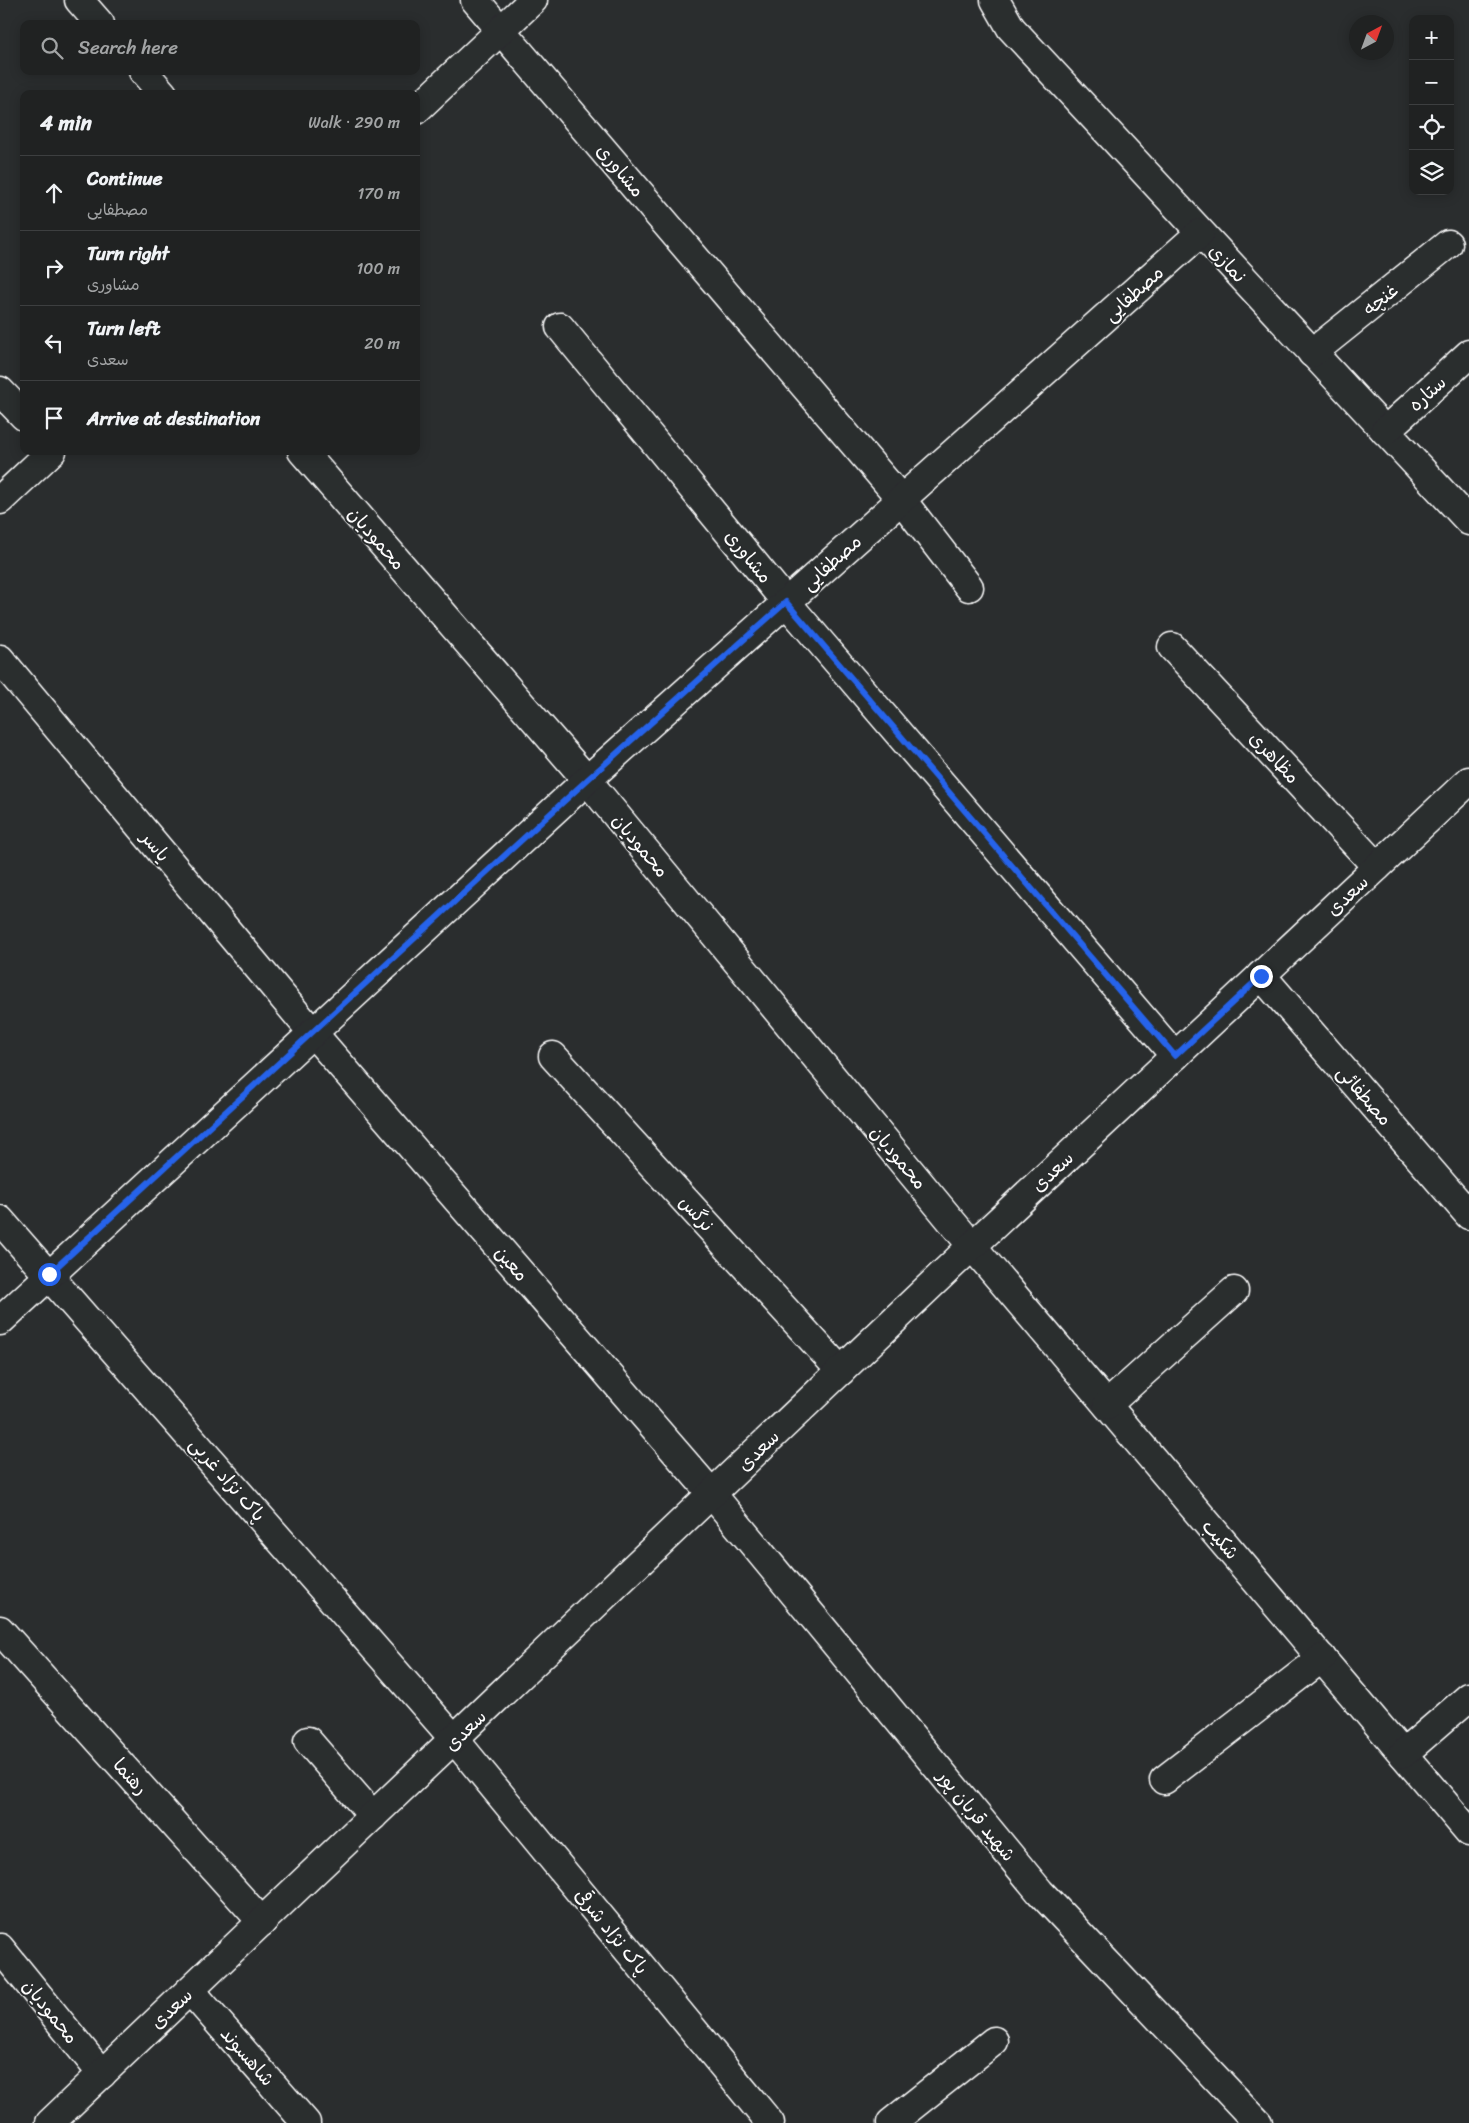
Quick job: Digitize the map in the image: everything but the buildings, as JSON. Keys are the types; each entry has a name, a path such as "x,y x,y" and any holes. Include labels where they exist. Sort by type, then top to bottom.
{"street":[{"path":"79,0 96,20"},
{"name":"مشاوری","path":"475,0 901,499 969,587"},
{"path":"420,106 534,0"},
{"name":"نمازی","path":"994,0 1011,28 1469,521"},
{"path":"146,75 159,90"},
{"name":"مصطفایی","path":"0,1321 587,780 1200,233"},
{"name":"غنچه","path":"1312,353 1448,244"},
{"name":"مشاوری","path":"560,327 786,602 1175,1056"},
{"name":"ستاره","path":"1385,431 1469,354"},
{"path":"0,391 20,412"},
{"path":"0,500 48,455"},
{"name":"محمودیان","path":"305,455 587,780 972,1246"},
{"name":"مظاهری","path":"1172,647 1377,867"},
{"name":"یاسر","path":"0,659 312,1032"},
{"name":"سعدی","path":"50,2123 455,1740 972,1246 1469,781"},
{"name":"مصطفائی","path":"1261,976 1469,1215"},
{"name":"معین","path":"312,1032 712,1494"},
{"name":"نرگس","path":"553,1056 841,1371"},
{"name":"پاک نژاد غربی","path":"0,1220 455,1740"},
{"name":"شکیب","path":"972,1246 1469,1832"},
{"path":"1107,1405 1234,1291"},
{"name":"شهید قربان پور","path":"712,1494 1040,1892 1258,2123"},
{"name":"رهنما","path":"0,1630 262,1922"},
{"path":"1164,1780 1322,1658"},
{"path":"1403,1754 1469,1696"},
{"name":"پاک نژاد شرقی","path":"455,1740 770,2123"},
{"path":"308,1742 373,1816"},
{"name":"محمودیان","path":"0,1948 102,2074"},
{"name":"شاهسوند","path":"190,1990 306,2123"},
{"path":"891,2123 994,2041"}],"route":[{"path":"49,1274 587,780 786,602 1175,1056 1261,976"}]}
